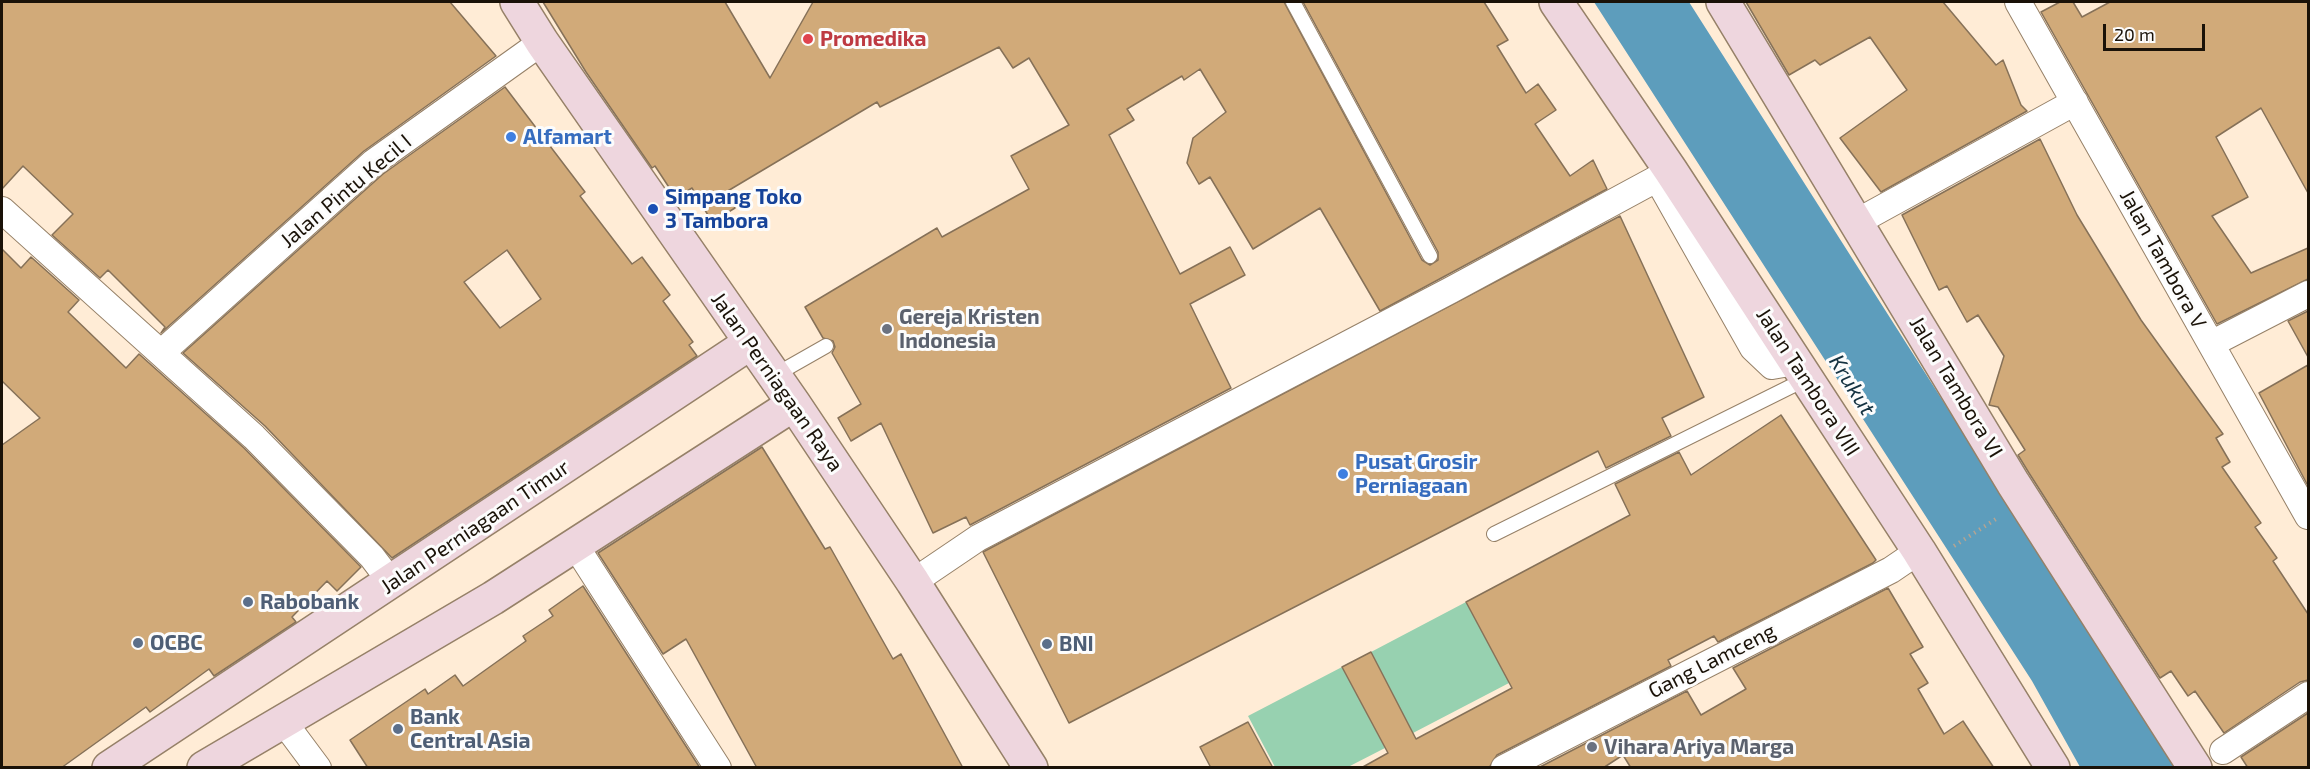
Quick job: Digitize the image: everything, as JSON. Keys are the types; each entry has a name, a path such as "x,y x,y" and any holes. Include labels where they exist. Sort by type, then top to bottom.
{"street":[{"name":"Jalan Perniagaan Raya","path":"517,2 542,42 750,343 775,375 913,582 1031,768"},
{"name":"Jalan Tambora VIII","path":"1556,2 1664,175 1932,551 2053,768"},
{"name":"Jalan Tambora VI","path":"1723,2 2024,500 2195,768"},
{"name":"Jalan Tambora V","path":"2018,2 2308,516"},
{"name":"Jalan Pintu Kecil I","path":"161,353 374,162 542,42"},
{"path":"1857,222 2075,102"},
{"path":"913,582 978,538 1664,175"},
{"path":"2,210 161,353 310,492 372,557 391,582"},
{"path":"2211,344 2308,294"},
{"name":"Jalan Perniagaan Timur","path":"109,768 750,343"},
{"path":"204,768 493,598 794,404"},
{"path":"575,545 718,768"},
{"name":"Gang Lamceng","path":"1504,768 1932,551"},
{"path":"2223,751 2308,695"},
{"path":"283,721 318,768"}],"lane":[{"path":"1293,2 1430,256"},
{"path":"775,375 826,346"},
{"path":"1494,534 1801,370"}],"path":[{"path":"1932,551 2000,516"}],"green space":[{"path":"1466,602 1509,683 1413,733 1371,652"},
{"path":"1342,667 1385,748 1348,767 1275,767 1248,716"}],"water":[{"name":"Krukut","path":"1594,2 1689,2 2176,767 2080,767 2032,681"}],"building":[{"path":"2,2 450,2 496,56 364,151 161,333 165,327 108,270 100,278 52,235 73,214 23,166 2,189"},
{"path":"543,2 725,2 770,78 813,2 1284,2 1422,260 1430,265 1438,260 1438,252 1303,2 1484,2 1508,40 1497,46 1526,93 1538,84 1556,110 1535,124 1570,176 1593,160 1607,189 1380,311 1320,208 1253,249 1210,177 1199,184 1187,163 1193,138 1226,112 1200,69 1184,80 1182,76 1127,109 1134,120 1109,135 1180,274 1230,247 1245,275 1190,304 1231,388 970,525 966,517 933,533 881,423 851,441 838,418 861,404 832,353 835,347 833,341 823,338 805,307 937,228 942,237 1029,189 1011,156 1069,125 1029,58 1013,68 999,47 880,107 877,102 726,192 735,208 712,222 692,188 676,198 655,166 652,168 586,72"},
{"path":"1746,2 1943,2 1996,65 2003,60 2021,105 2027,111 1881,192 1840,138 1907,90 1870,37 1820,65 1815,60 1789,75"},
{"path":"2060,2 2073,2 2082,17 2110,2 2308,2 2308,193 2261,108 2216,137 2248,197 2212,216 2251,273 2308,248 2308,279 2217,324 2041,12"},
{"path":"505,87 585,192 580,196 632,264 642,257 670,295 663,301 693,342 689,345 697,356 392,558 265,426 183,353 383,174","holes":["507,250 541,299 500,328 464,282"]},
{"path":"2040,139 2077,215 2141,320 2223,434 2216,438 2230,462 2222,467 2261,523 2255,527 2277,558 2273,561 2308,614 2308,680 2300,682 2224,733 2195,691 2188,696 2171,671 2160,678 2029,473 2018,455 2025,450 1998,407 1989,405 2004,356 1978,315 1967,322 1947,286 1939,290 1902,215"},
{"name":"Pusat Grosir Perniagaan","path":"1620,216 1704,397 1662,418 1671,436 1606,468 1598,451 1069,723 983,552"},
{"path":"2,249 21,268 31,257 79,300 68,312 126,368 139,354 244,448 361,567 337,591 327,581 292,617 296,622 214,676 209,669 150,712 146,707 61,768 2,768 2,445 40,418 2,381"},
{"path":"2308,311 2308,357 2288,321"},
{"path":"2308,365 2308,486 2259,393"},
{"path":"1781,415 1876,560 1873,563 1718,642 1714,636 1668,660 1671,666 1497,755 1489,768 1361,768 1388,753 1342,667 1371,652 1416,739 1512,688 1466,602 1630,515 1615,484 1679,452 1691,475"},
{"path":"762,447 825,549 830,547 893,659 901,654 963,768 757,768 686,639 663,654 598,553"},
{"path":"583,586 700,768 368,768 350,740 425,689 428,694 455,675 463,686 526,641 523,636 553,616 549,610"},
{"path":"1888,588 1923,647 1910,654 1928,683 1918,689 1944,734 1963,721 1994,768 1631,768 1623,755 1603,768 1538,768 1687,691 1701,715 1746,689 1733,668"},
{"path":"2308,713 2308,768 2248,768 2241,757"},
{"path":"1248,722 1273,768 1211,768 1200,747"}],"place":[{"name":"Promedika","path":"808,39"},
{"name":"Alfamart","path":"511,137"},
{"name":"Simpang Toko 3 Tambora","path":"653,209"},
{"name":"Gereja Kristen Indonesia","path":"887,329"},
{"name":"Pusat Grosir Perniagaan","path":"1343,474"},
{"name":"Rabobank","path":"248,602"},
{"name":"OCBC","path":"138,643"},
{"name":"BNI","path":"1047,644"},
{"name":"Bank Central Asia","path":"398,729"},
{"name":"Vihara Ariya Marga","path":"1592,747"}]}
